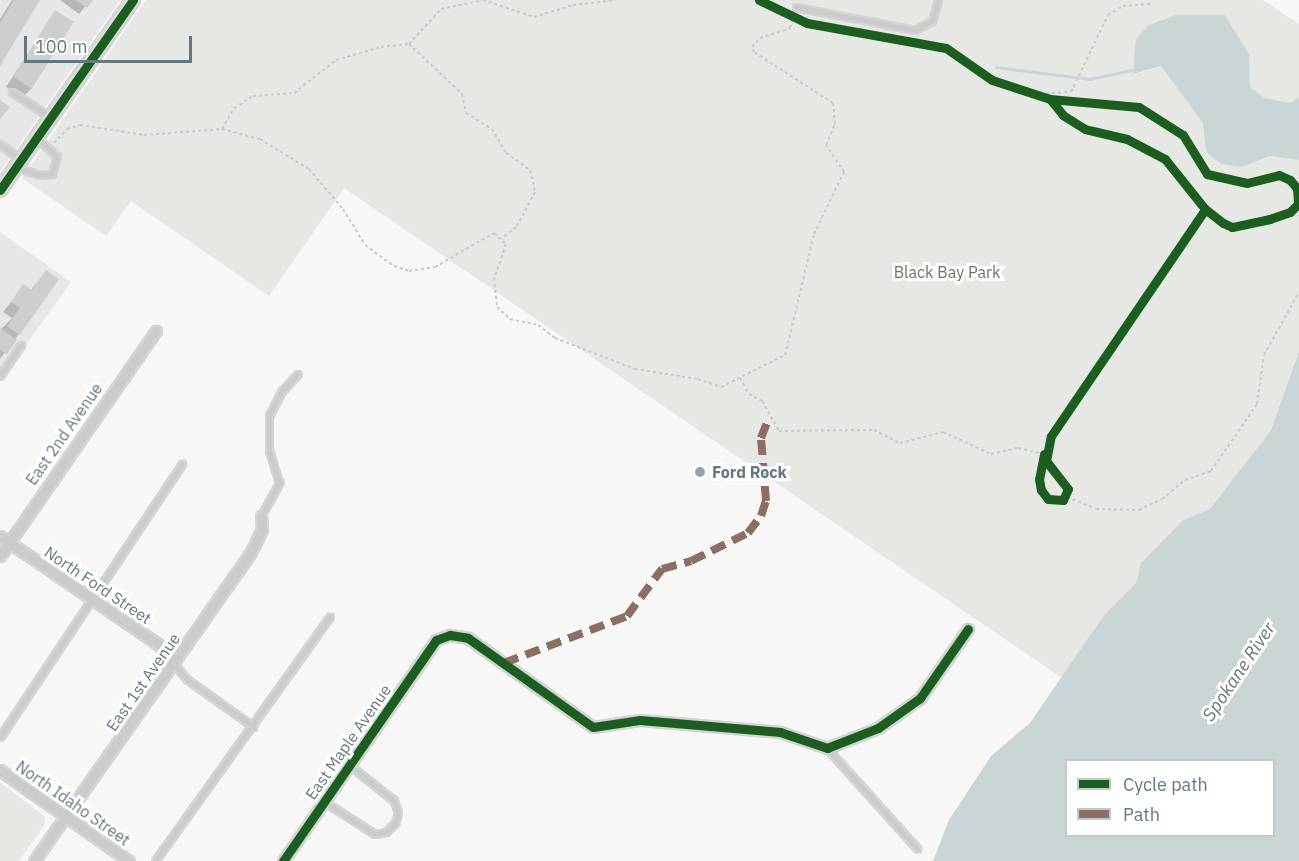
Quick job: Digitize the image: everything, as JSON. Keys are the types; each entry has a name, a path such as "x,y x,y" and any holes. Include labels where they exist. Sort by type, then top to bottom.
{"street":[{"path":"0,190 133,0"},
{"name":"East 2nd Avenue","path":"0,556 156,331"},
{"name":"East 1st Avenue","path":"34,861 254,547 262,529 261,516"},
{"name":"North Ford Street","path":"0,536 159,645 174,664"},
{"path":"827,748 878,728 920,698 968,629"},
{"name":"East Maple Avenue","path":"283,861 436,640 450,635 468,638 593,727 640,720 780,732 827,748"},
{"name":"North Idaho Street","path":"0,770 129,861"}],"lane":[{"path":"796,7 915,30 934,18 938,0"},
{"path":"12,92 51,118"},
{"path":"0,144 19,163 39,175 52,174 57,157 50,147 37,138"},
{"path":"1,373 21,345"},
{"path":"261,516 279,483 269,451 269,416 282,391 298,374"},
{"path":"0,737 182,464"},
{"path":"155,861 254,727 330,617"},
{"path":"174,664 187,680 254,727"},
{"path":"827,748 917,848"},
{"path":"325,802 375,834 386,832 395,823 398,813 394,801 350,766"}],"path":[{"path":"222,129 234,108 253,96 294,93 336,60 381,46 409,44 441,9 483,0 534,17 573,5 616,0"},
{"path":"1040,94 1071,92 1108,15 1123,6 1149,4"},
{"path":"50,147 67,129 80,125 144,135 222,129 260,140 309,169 343,209 366,246 394,266 410,271 435,267 472,249 486,234 494,233 506,244 494,278 497,307 510,319 538,325 555,338 635,369 681,375 721,387 785,355 814,234 844,172 826,145 835,124 833,103 754,52 752,47 760,38 790,28 796,7"},
{"path":"784,13 804,22"},
{"path":"409,44 462,94 466,113 492,129 506,153 530,170 535,192 516,227 501,239"},
{"path":"1027,90 1040,94 1053,103 1083,102"},
{"path":"1290,212 1298,202"},
{"path":"1054,500 1067,497 1096,509 1138,510 1162,499 1185,480 1211,471 1257,404 1264,355 1299,292"},
{"path":"740,378 749,394 762,401 779,431 874,430 900,443 943,432 991,454 1018,448 1044,454"},
{"path":"1044,466 1044,454 1048,442"},
{"path":"1065,485 1067,497"}],"shaded area":[{"path":"0,0 120,0 0,172"},
{"path":"0,232 71,282 0,381"}],"green space":[{"name":"Black Bay Park","path":"146,0 1263,0 1299,24 1299,97 1290,103 1265,98 1250,87 1249,54 1225,15 1136,74 1161,66 1204,123 1206,152 1242,167 1270,156 1299,160 1299,351 1271,430 1210,509 1183,520 1141,563 1136,583 1104,615 1062,678 344,188 269,296 131,201 106,236 22,178"},
{"path":"0,782 45,817 45,824 19,861 0,861"}],"water":[{"path":"1176,15 1225,15 1249,54 1250,87 1265,98 1290,103 1299,97 1299,160 1270,156 1242,167 1221,164 1206,152 1203,123 1161,66 1133,74 1136,39 1149,25"},
{"name":"Spokane River","path":"1299,351 1299,861 933,861 949,820 991,756 1030,723 1104,615 1136,583 1141,563 1183,520 1210,509 1271,430"}],"building":[{"path":"14,0 40,0 0,66 0,23"},
{"path":"76,0 93,0 87,8"},
{"path":"55,10 74,22 32,89 13,77"},
{"path":"0,100 10,107 0,120"},
{"path":"46,270 59,279 20,335 7,326 20,308 11,302 23,284 32,290"},
{"path":"0,328 17,340 7,354 0,350"}],"waterway":[{"path":"996,67 1090,79 1131,70"}],"marked path":[{"path":"504,663 627,616 662,569 691,561 748,533 761,516 766,501 761,438 769,417"}],"cycle path":[{"path":"0,190 133,0"},
{"path":"759,0 807,23 946,48 992,80 1050,99 1139,107 1183,135 1207,174 1247,183 1279,175 1290,180 1297,188 1298,204 1290,212 1270,219 1232,227 1205,209 1165,159 1127,139 1085,129 1063,115 1050,99"},
{"path":"1044,454 1039,479 1041,490 1048,499 1063,500 1068,489 1046,461 1051,436 1205,209"},
{"path":"283,861 436,640 450,635 468,638 593,727 640,720 780,732 827,748 878,728 920,698 968,629"}],"place":[{"name":"Ford Rock","path":"700,472"}]}
